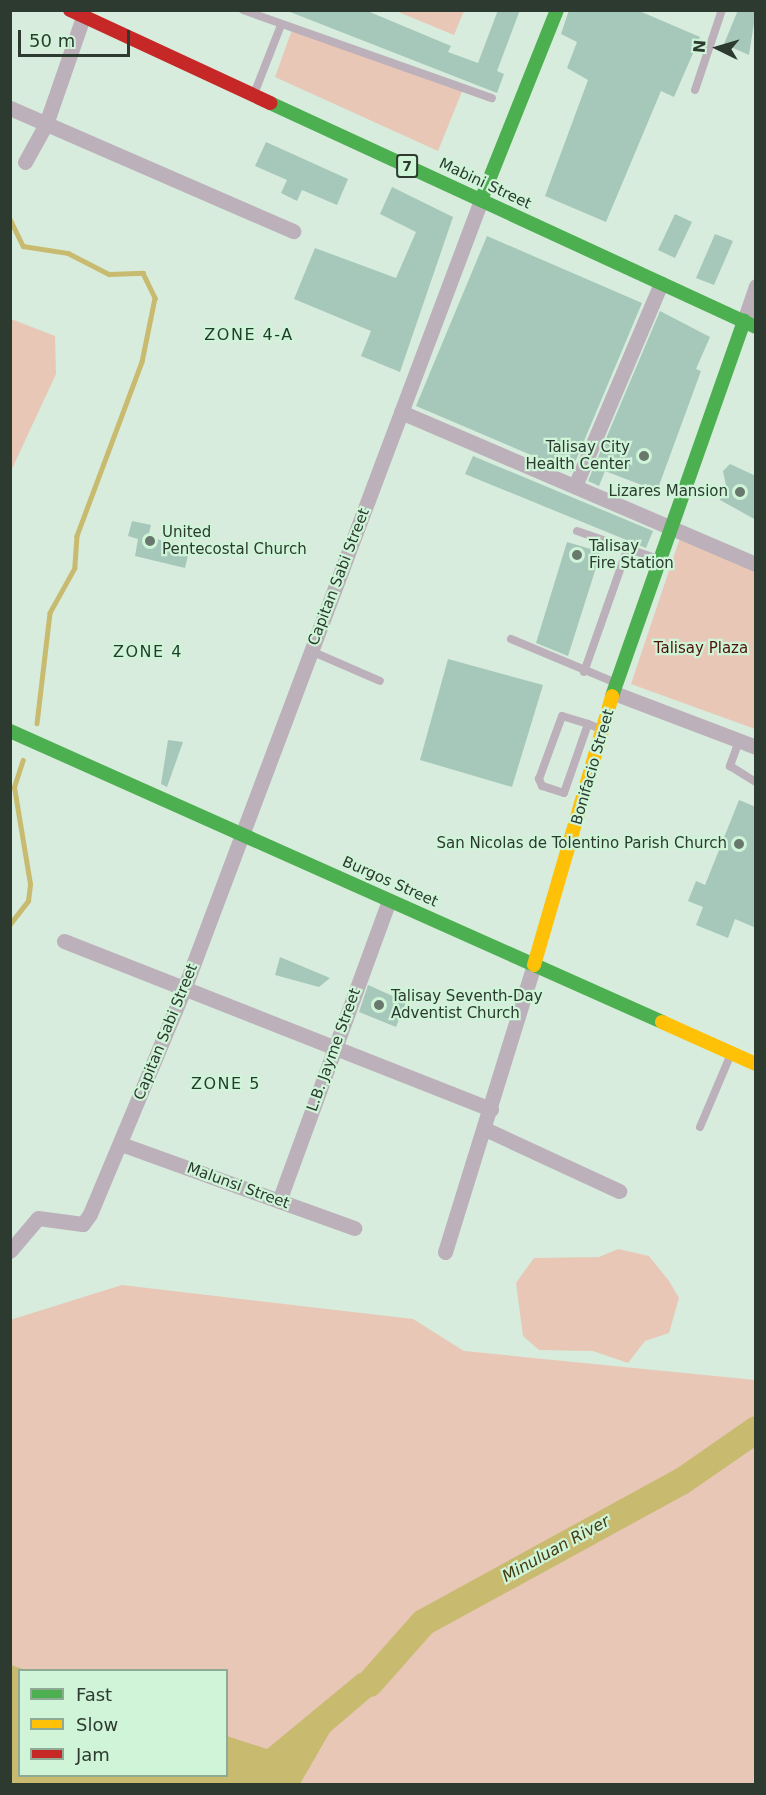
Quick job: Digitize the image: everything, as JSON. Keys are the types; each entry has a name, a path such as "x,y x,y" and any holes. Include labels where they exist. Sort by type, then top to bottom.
{"street":[{"name":"Capitan Sabi Street","path":"10,1251 38,1218 83,1224 121,1144 184,988 481,200 557,10"},
{"name":"Mabini Street","path":"87,15 253,95 750,324"},
{"path":"25,162 46,124 87,15"},
{"path":"10,108 293,231"},
{"path":"575,486 661,283"},
{"name":"Bonifacio Street","path":"444,1252 485,1130 606,730 615,688 668,526 750,324 756,286"},
{"path":"401,412 756,564"},
{"path":"615,688 756,747"},
{"name":"Burgos Street","path":"10,731 756,1064"},
{"name":"L.B. Jayme Street","path":"279,1201 389,900"},
{"path":"64,941 491,1109"},
{"path":"485,1130 619,1191"},
{"name":"Malunsi Street","path":"121,1144 354,1228"}],"lane":[{"path":"243,10 492,98"},
{"path":"695,90 722,10"},
{"path":"253,95 281,25"},
{"path":"577,531 658,560"},
{"path":"584,672 627,550"},
{"path":"511,639 615,688"},
{"path":"311,651 380,681"},
{"path":"588,724 564,793 542,786 539,778 562,716 588,724 606,730"},
{"path":"739,741 730,766 756,782"},
{"path":"700,1127 731,1053"}],"green space":[{"path":"396,11 464,11 454,35"},
{"path":"293,27 463,89 438,151 275,77"},
{"path":"11,319 55,336 56,374 11,471"},
{"name":"Talisay Plaza","path":"681,535 755,567 755,729 631,684"},
{"path":"618,1249 649,1256 669,1281 679,1298 669,1333 645,1341 628,1363 593,1351 539,1350 523,1336 516,1283 534,1258 599,1257"},
{"path":"122,1285 413,1319 464,1351 755,1380 755,1784 11,1784 10,1320"}],"shaded area":[{"path":"11,1665 23,1669 18,1669 18,1777 228,1777 228,1736 267,1749 359,1673 378,1691 330,1732 300,1784 11,1784"}],"building":[{"path":"285,10 365,10 451,46 448,52 478,63 498,10 520,10 497,71 504,74 497,93"},
{"path":"569,10 637,10 700,37 674,97 661,91 606,222 545,196 588,80 567,68 577,42 561,34"},
{"path":"738,10 756,10 749,55 724,44"},
{"path":"266,142 348,179 337,205 302,190 297,201 281,193 287,180 255,166"},
{"path":"392,187 453,217 400,372 361,356 371,331 294,299 315,248 396,278 416,232 380,214"},
{"path":"675,214 692,222 675,258 658,250"},
{"path":"715,234 733,241 714,285 696,278"},
{"path":"487,236 642,303 571,472 416,406"},
{"path":"660,311 710,337 696,369 701,371 657,491 605,471 599,486 588,481"},
{"path":"473,456 653,531 646,548 465,474"},
{"name":"Lizares Mansion","path":"730,464 756,476 756,520 720,500 726,486 723,471"},
{"name":"United Pentecostal Church","path":"132,521 151,525 148,537 190,547 185,568 135,556 138,539 128,536"},
{"path":"567,542 601,552 568,656 536,643"},
{"path":"448,659 543,685 512,787 420,760"},
{"path":"168,740 183,742 167,787 161,784"},
{"name":"San Nicolas de Tolentino Parish Church","path":"739,800 756,807 756,928 735,919 728,938 696,925 703,907 688,901 696,881 705,885"},
{"path":"280,957 330,978 319,987 275,975"},
{"name":"Talisay Seventh-Day Adventist Church","path":"368,985 406,1002 396,1027 359,1012"}],"waterway":[{"path":"10,219 23,246 68,253 109,274 143,273 155,298 142,362 77,536 75,568 50,613 37,723"},
{"path":"10,924 28,901 30,884 14,787 23,760"},
{"name":"Minuluan River","path":"369,1683 423,1622 681,1481 756,1429"}],"traffic: fast":[{"path":"481,200 557,10"},
{"path":"270,103 756,327"},
{"path":"612,696 744,321"},
{"path":"10,731 662,1022"}],"traffic: slow":[{"path":"534,965 612,696"},
{"path":"662,1022 756,1064"}],"traffic: jam":[{"path":"70,10 270,103"}],"place":[{"name":"Talisay City Health Center","path":"644,456"},
{"name":"Lizares Mansion","path":"740,492"},
{"name":"United Pentecostal Church","path":"150,541"},
{"name":"Talisay Fire Station","path":"577,555"},
{"name":"San Nicolas de Tolentino Parish Church","path":"739,844"},
{"name":"Talisay Seventh-Day Adventist Church","path":"379,1005"}],"district":[{"name":"ZONE 4-A","path":"249,335"},
{"name":"ZONE 4","path":"148,652"},
{"name":"ZONE 5","path":"226,1084"}]}
